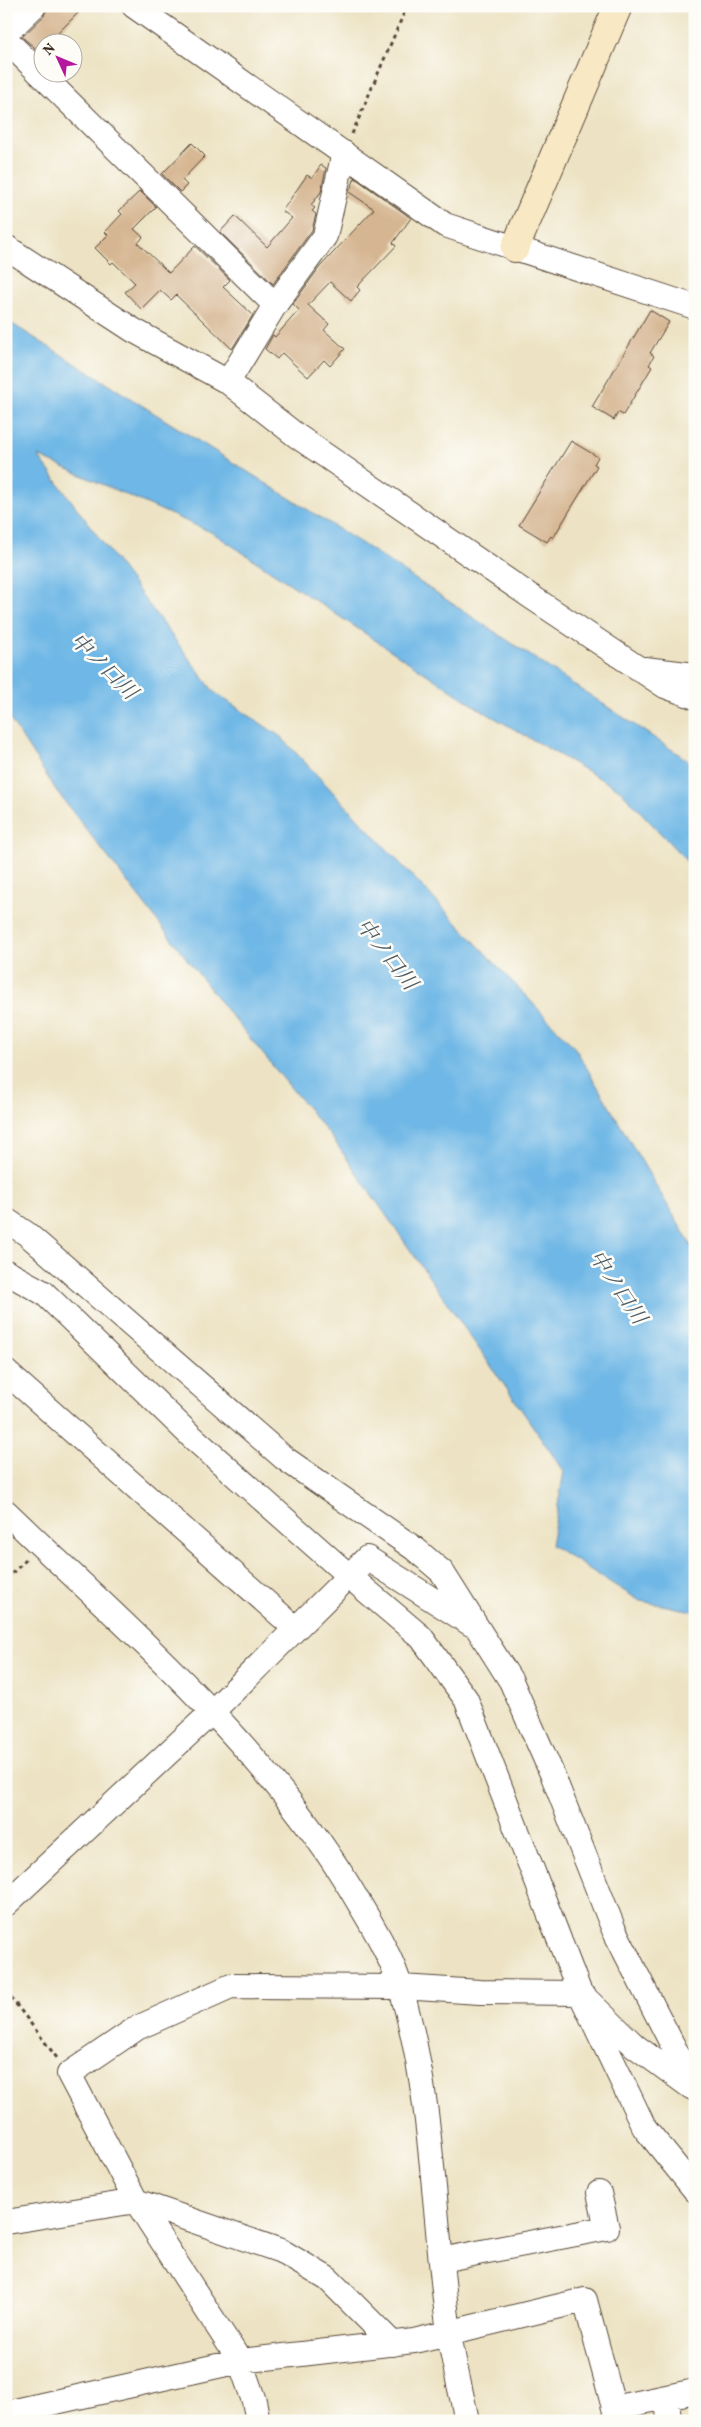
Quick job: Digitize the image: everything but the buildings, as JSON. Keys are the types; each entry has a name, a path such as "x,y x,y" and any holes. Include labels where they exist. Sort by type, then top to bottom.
{"street":[{"path":"6,33 34,6"},
{"path":"134,6 445,225 695,307"},
{"path":"515,248 618,6"},
{"path":"6,40 275,305"},
{"path":"228,382 275,305 325,236 344,153"},
{"path":"8,248 133,330 228,382 297,436 638,668 665,686 695,697"},
{"path":"638,668 695,675"},
{"path":"6,1220 27,1234 284,1458 415,1549 442,1572 511,1681 553,1776 614,1930 695,2089"},
{"path":"6,1272 44,1293 191,1436 348,1576 422,1637 466,1699 580,1993 644,2127 695,2190"},
{"path":"6,1372 295,1628"},
{"path":"6,1512 212,1712 306,1821 346,1880 385,1948 401,1987 419,2061 449,2334 467,2421"},
{"path":"6,1904 212,1712 367,1558 476,1628"},
{"path":"258,2421 254,2401 240,2361 136,2200 69,2074 137,2028 231,1986 401,1987 480,1992 580,1993 634,2046 695,2089"},
{"path":"441,2260 607,2228 599,2193"},
{"path":"6,2222 136,2200 281,2251 328,2279 393,2344"},
{"path":"6,2413 240,2361 393,2344 449,2334 585,2300 614,2408 695,2391"},
{"path":"667,2396 669,2421"}],"path":[{"path":"344,153 408,6"},
{"path":"6,1579 41,1546"},
{"path":"6,1991 69,2074"}],"water":[{"name":"中ノ口川","path":"6,320 361,543 695,765 695,870 620,790 481,710 213,533 38,456 214,692 281,737 575,1048 695,1252 695,1614 693,1611 640,1601 551,1545 564,1471 333,1139 225,1008 58,793 6,713"}]}
